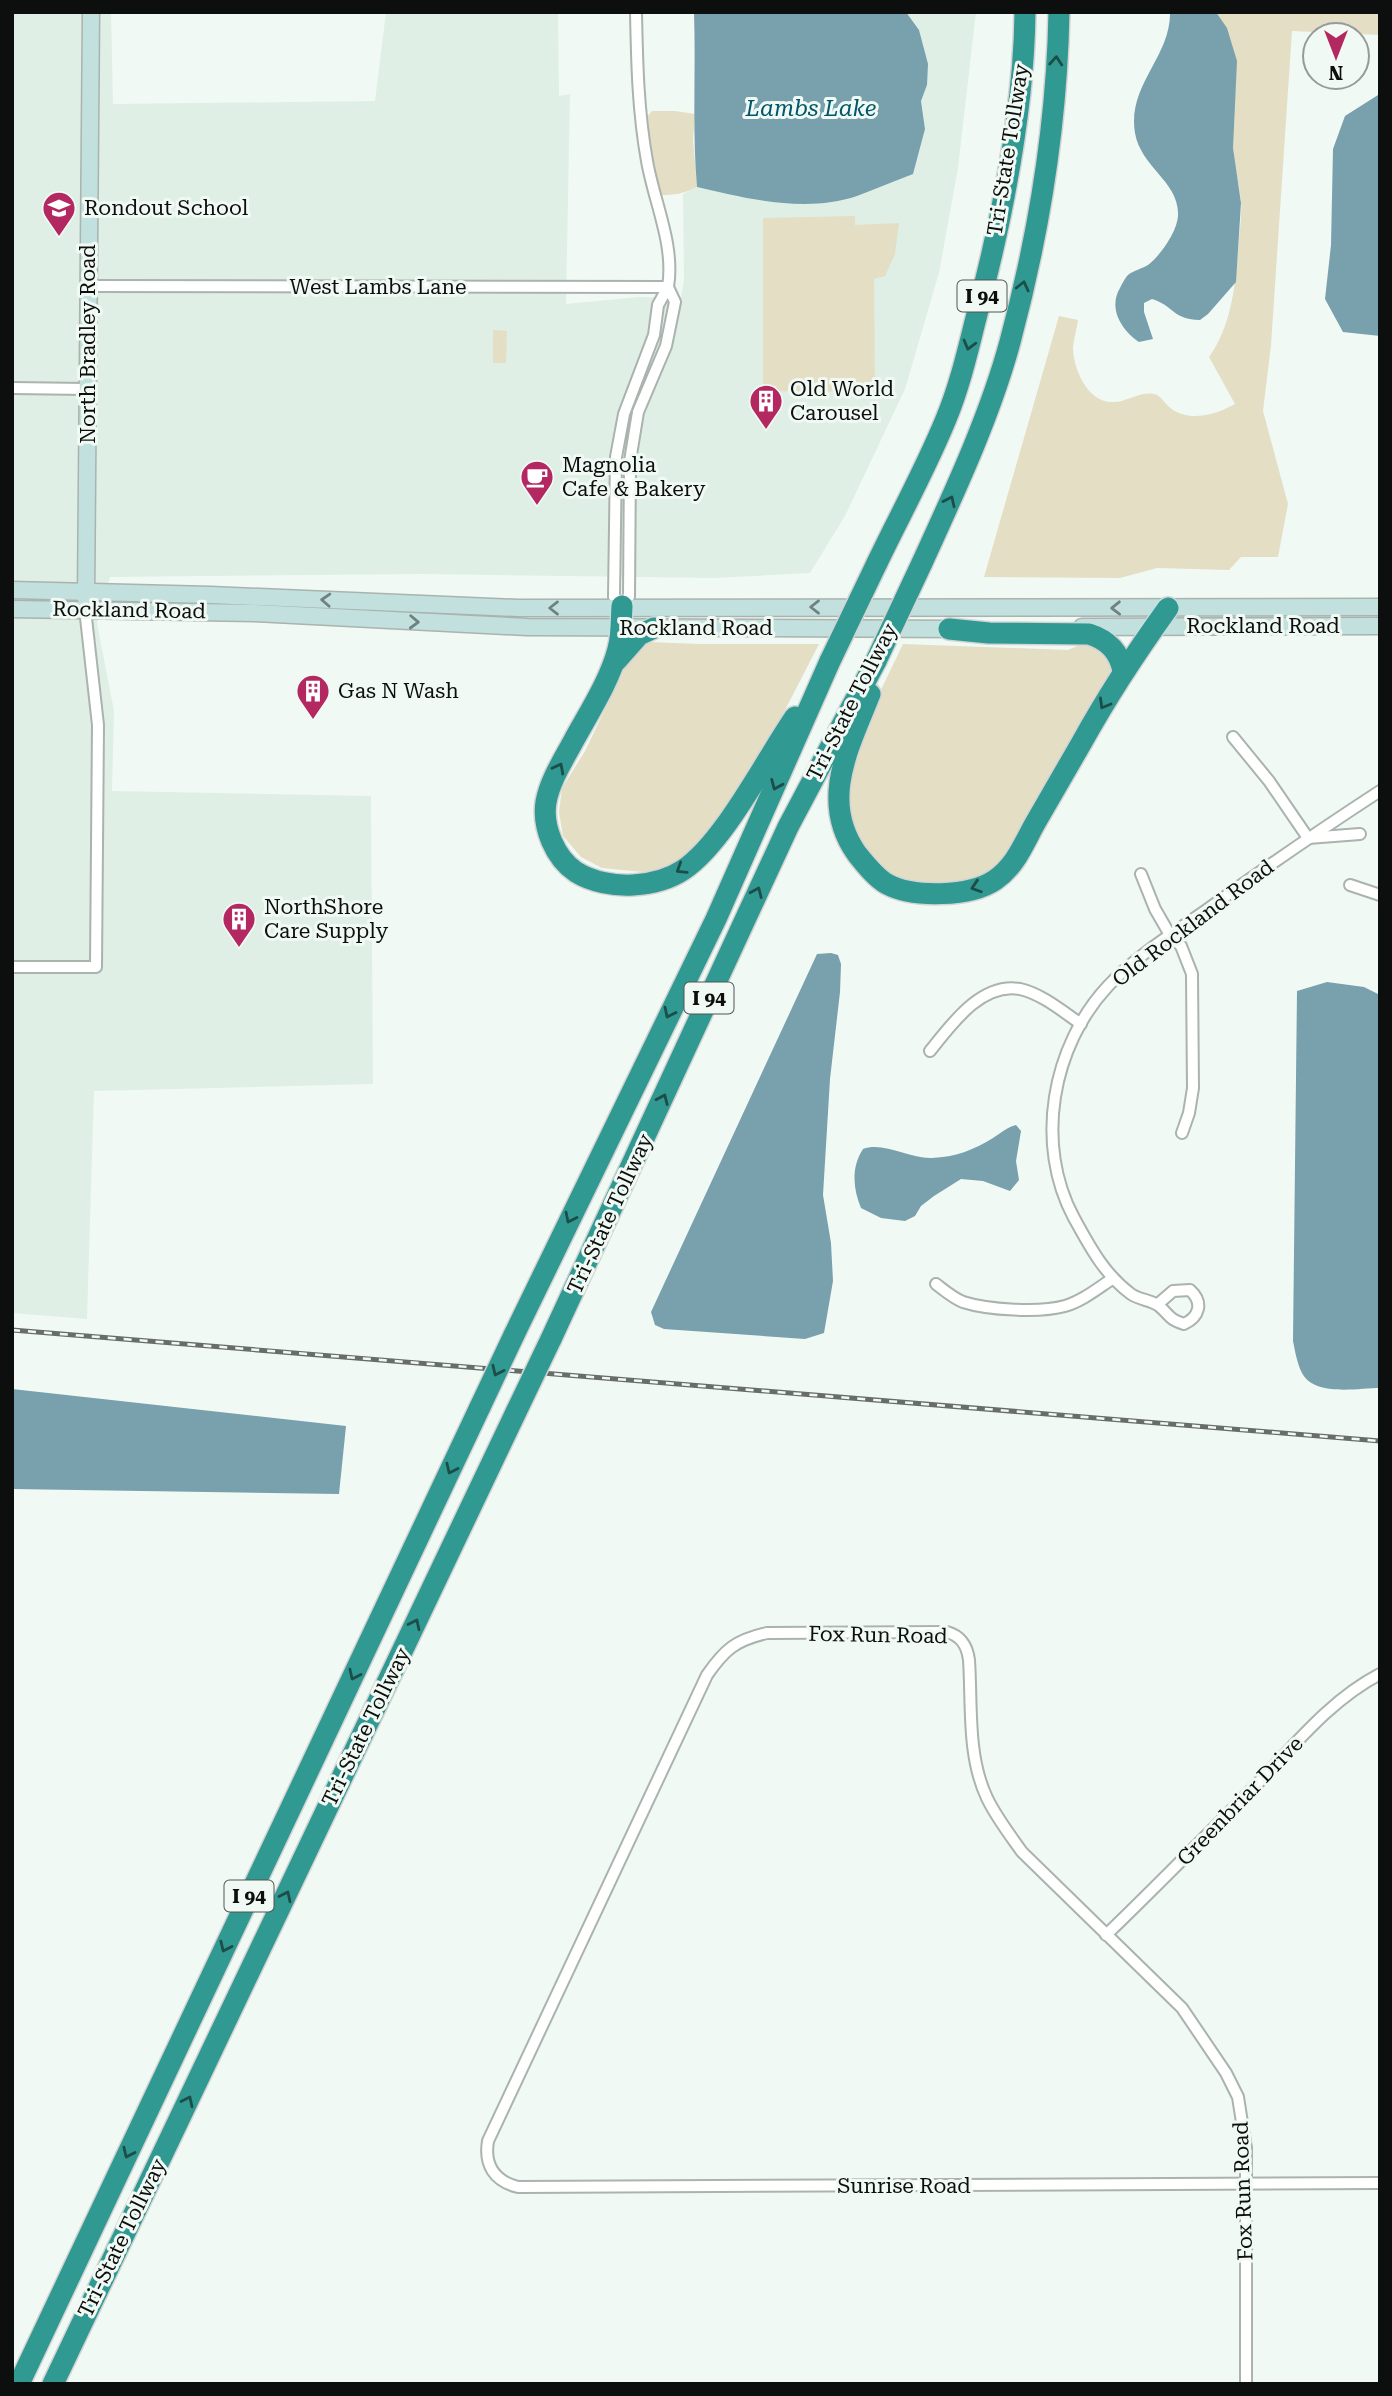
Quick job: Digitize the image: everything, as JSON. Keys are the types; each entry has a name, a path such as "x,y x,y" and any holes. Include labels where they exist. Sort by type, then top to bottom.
{"highway":[{"name":"Tri-State Tollway","path":"19,2384 514,1335 716,919 826,669 947,417 986,282 1007,174 1018,96 1025,12"},
{"name":"Tri-State Tollway","path":"53,2384 551,1339 788,827 876,661 959,482 1010,343 1047,174 1059,12"},
{"path":"876,661 875,682 841,769 839,803 843,830 862,860 885,883 903,891 937,895 966,890 993,881 1018,858 1123,671 1168,608"},
{"path":"621,617 618,649 612,665 553,779 546,802 545,815 553,844 562,859 576,872 590,878 622,885 653,884 682,871 704,853 731,817 826,669"},
{"path":"612,665 639,635 654,628"},
{"path":"949,629 989,633 1089,634 1104,640 1116,651 1121,658 1123,671"}],"main road":[{"name":"North Bradley Road","path":"86,608 91,12"},
{"name":"Rockland Road","path":"12,590 236,596 477,607 621,617 1380,607"},
{"name":"Rockland Road","path":"12,609 86,608 255,613 527,627 621,617 654,628 1380,626"}],"street":[{"path":"621,617 614,597 617,452 624,414 654,335 659,305 668,287 670,265 638,104 636,12"},
{"name":"West Lambs Lane","path":"88,286 668,287"},
{"path":"621,617 629,597 631,454 638,412 666,346 675,302 668,287"},
{"path":"12,388 88,389"},
{"path":"632,394 644,399"},
{"path":"617,452 631,454"},
{"path":"615,518 630,518"},
{"path":"12,967 96,967 98,725 86,608"},
{"path":"1233,737 1269,781 1308,838 1360,834"},
{"name":"Old Rockland Road","path":"1158,1304 1139,1299 1112,1279 1093,1253 1071,1211 1057,1167 1053,1117 1063,1058 1081,1024 1108,985 1170,935 1380,791"},
{"path":"1141,874 1155,909 1170,935 1181,946 1192,974 1193,1088 1182,1133"},
{"path":"1350,885 1380,895"},
{"path":"930,1051 959,1015 983,998 1001,990 1019,989 1038,996 1081,1024"},
{"path":"936,1284 964,1302 1029,1310 1068,1305 1112,1279"},
{"name":"Fox Run Road","path":"500,2116 707,1675 726,1651 751,1637 767,1633 947,1632 956,1635 968,1649 976,1766 986,1797 1002,1824 1022,1852 1182,2008 1226,2073 1237,2096 1246,2148 1246,2384"},
{"name":"Greenbriar Drive","path":"1106,1935 1164,1880 1331,1707 1364,1682 1380,1674"},
{"name":"Sunrise Road","path":"500,2116 488,2141 488,2164 491,2171 502,2181 518,2187 1380,2183"}],"shaded area":[{"path":"12,12 111,12 113,104 375,101 386,12 558,12 559,96 570,94 566,304 639,297 681,298 684,280 683,194 697,187 739,197 857,196 876,187 925,129 921,101 927,84 919,30 906,12 976,12 958,168 939,273 905,389 845,516 810,573 714,578 423,574 110,577 97,623 114,711 112,791 371,796 373,1084 94,1091 87,1319 12,1313"},
{"path":"1216,12 1380,12 1380,35 1371,35 1371,21 1301,21 1301,31 1292,31 1271,345 1263,411 1288,504 1278,557 1241,557 1229,570 1157,568 1120,578 984,577 1059,316 1078,320 1073,347 1079,375 1090,391 1105,401 1114,402 1152,394 1159,396 1173,410 1188,416 1220,411 1235,404 1209,357 1223,330 1232,301 1241,210 1233,148 1235,62 1226,29"},
{"path":"652,111 695,114 693,139 697,187 679,194 661,195 649,158 646,118"},
{"path":"855,216 855,225 899,223 895,254 885,276 874,279 875,392 763,391 763,218"},
{"path":"493,330 507,331 506,363 493,363"},
{"path":"640,644 819,644 766,747 694,855 653,873 602,868 581,857 563,836 559,812 562,788 585,751 632,653"},
{"path":"903,644 1068,650 1082,644 1094,644 1112,661 1114,686 993,879 913,891 865,859 843,794 865,723"}],"water":[{"name":"Lambs Lake","path":"694,12 906,12 919,30 928,64 927,85 921,101 925,129 913,174 857,196 818,203 756,200 697,187"},
{"path":"1170,12 1216,12 1227,28 1237,61 1233,148 1241,203 1236,282 1200,320 1184,318 1152,299 1144,303 1144,312 1153,339 1139,342 1122,325 1115,303 1127,276 1148,265 1158,256 1177,222 1177,204 1173,194 1139,145 1134,116 1143,85 1164,43"},
{"path":"1378,95 1380,336 1343,332 1325,299 1331,245 1333,149 1345,116"},
{"path":"817,954 838,955 841,964 823,1195 831,1243 833,1281 824,1333 805,1339 664,1329 655,1325 651,1312"},
{"path":"1327,982 1364,987 1380,995 1380,1388 1337,1390 1308,1381 1297,1361 1293,1341 1297,991"},
{"path":"1016,1125 1021,1131 1016,1161 1019,1180 1010,1191 983,1181 961,1179 934,1196 921,1206 915,1216 905,1221 881,1218 861,1208 854,1178 856,1163 863,1149 879,1147 924,1158 949,1156 979,1146"},
{"path":"12,1389 346,1426 339,1494 12,1489"}],"railway":[{"path":"12,1330 1380,1441"}],"place":[{"name":"Rondout School","path":"59,238"},
{"name":"Old World Carousel","path":"766,431"},
{"name":"Magnolia Cafe & Bakery","path":"537,507"},
{"name":"Gas N Wash","path":"313,721"},
{"name":"NorthShore Care Supply","path":"239,949"}]}
